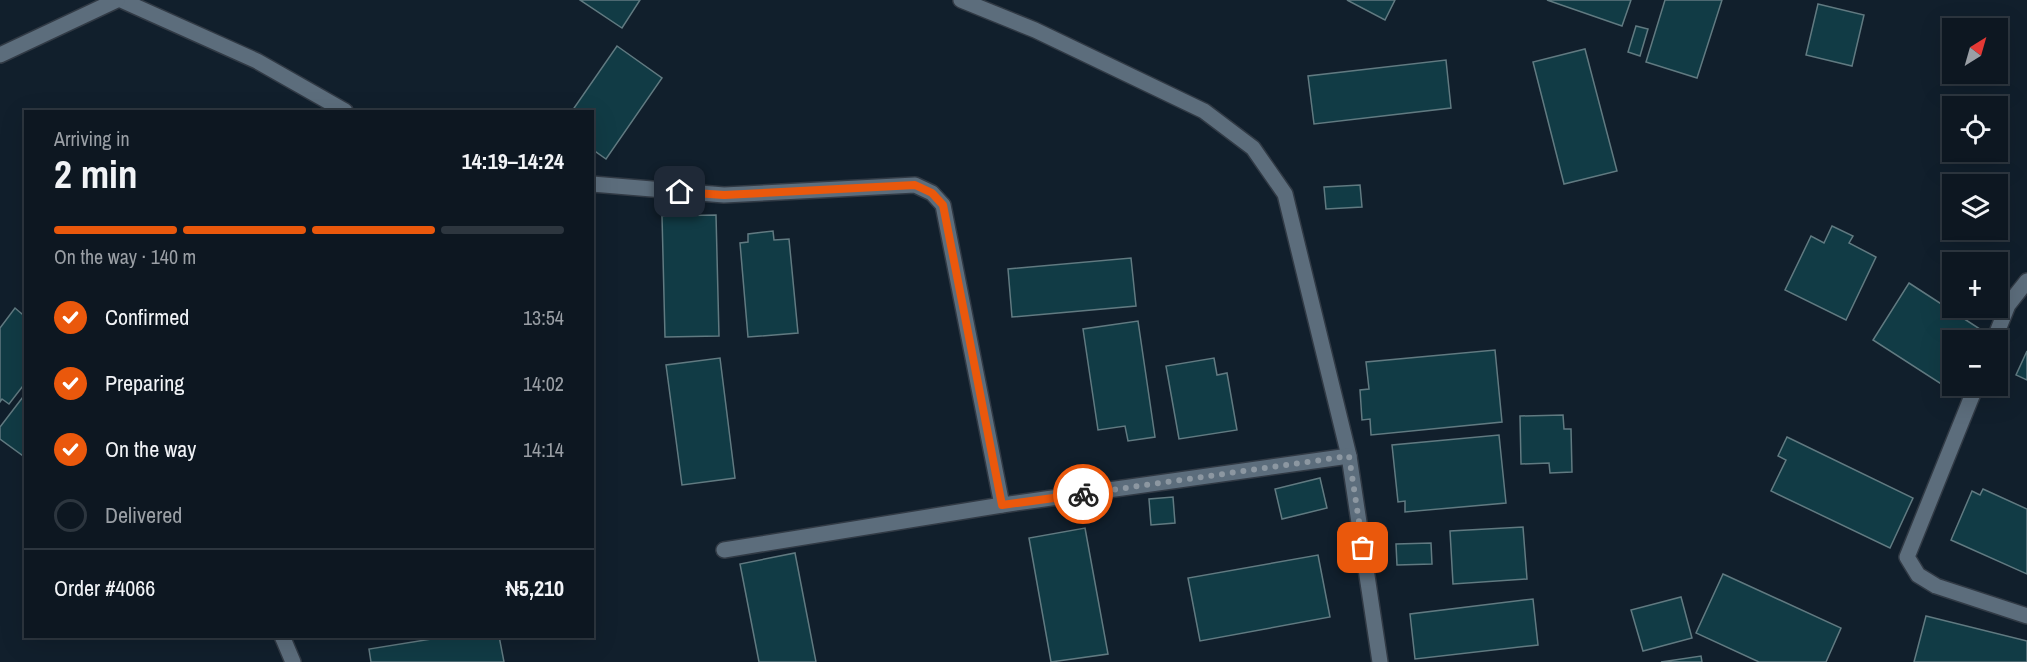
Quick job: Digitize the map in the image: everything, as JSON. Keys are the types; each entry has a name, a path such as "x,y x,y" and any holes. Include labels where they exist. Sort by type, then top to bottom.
{"street":[{"path":"0,55 119,0 257,62 343,110"},
{"path":"961,0 1035,30 1204,111 1252,148 1285,194 1349,456 1380,662"},
{"path":"594,184 724,195 915,185 932,193 943,205 1002,505"},
{"path":"1998,330 2008,305 2027,281"},
{"path":"1972,396 1907,557 1918,574 1936,586 2027,616"},
{"path":"724,550 1002,505 1349,456"},
{"path":"283,638 293,662"}],"building":[{"path":"580,0 640,0 622,28"},
{"path":"1347,0 1395,0 1385,20"},
{"path":"1547,0 1631,0 1622,26"},
{"path":"1665,0 1722,0 1697,78 1646,62"},
{"path":"1818,4 1864,15 1852,66 1806,55"},
{"path":"1636,26 1648,29 1640,56 1628,52"},
{"path":"617,46 662,78 606,159 594,150 594,110 573,110"},
{"path":"1585,49 1617,171 1564,184 1533,62"},
{"path":"1446,60 1451,108 1314,124 1308,76"},
{"path":"1360,185 1362,207 1326,209 1324,187"},
{"path":"716,215 719,336 665,337 662,216"},
{"path":"1832,226 1853,236 1849,243 1876,257 1846,320 1785,290 1811,236 1824,243"},
{"path":"773,231 774,240 789,239 798,333 748,337 740,243 748,242 748,234"},
{"path":"1131,258 1136,306 1012,317 1008,269"},
{"path":"1909,283 1942,304 1942,318 1963,318 1981,330 1942,330 1942,384 1873,340"},
{"path":"15,308 22,314 24,312 24,385 9,404 2,399 0,402 0,328"},
{"path":"1138,321 1155,437 1128,441 1125,426 1098,430 1083,329"},
{"path":"1495,350 1502,422 1371,435 1370,419 1362,420 1360,390 1369,389 1366,362"},
{"path":"2027,351 2027,380 2016,375"},
{"path":"720,358 735,478 682,485 666,365"},
{"path":"1214,358 1217,375 1227,373 1237,430 1179,439 1166,366"},
{"path":"24,396 24,457 0,439 0,427"},
{"path":"1563,415 1564,429 1571,429 1572,472 1550,473 1549,463 1521,464 1520,416"},
{"path":"1499,435 1506,503 1405,512 1405,501 1398,502 1392,445"},
{"path":"1787,437 1913,498 1890,548 1771,491 1786,460 1778,456"},
{"path":"1320,478 1327,508 1282,519 1275,489"},
{"path":"1983,489 2027,509 2027,574 1951,540 1972,491 1980,495"},
{"path":"1173,497 1175,523 1151,525 1149,499"},
{"path":"1523,527 1527,579 1453,584 1450,531"},
{"path":"1085,528 1108,654 1051,662 1029,538"},
{"path":"1431,543 1432,564 1397,565 1396,544"},
{"path":"795,553 816,662 759,662 740,564"},
{"path":"1318,555 1330,617 1200,641 1188,578"},
{"path":"1723,574 1841,628 1826,662 1759,662 1696,633"},
{"path":"1681,597 1692,638 1643,651 1631,610"},
{"path":"1533,599 1538,645 1415,659 1410,614"},
{"path":"1926,616 2027,641 2027,662 1914,662"},
{"path":"438,638 499,638 504,662 371,662 369,649"},
{"path":"1701,656 1702,662 1661,662"}],"way so far":[{"path":"1083,494 1349,456 1363,548"}],"route":[{"path":"680,192 724,195 915,185 932,193 943,205 1002,505 1083,494"}]}
